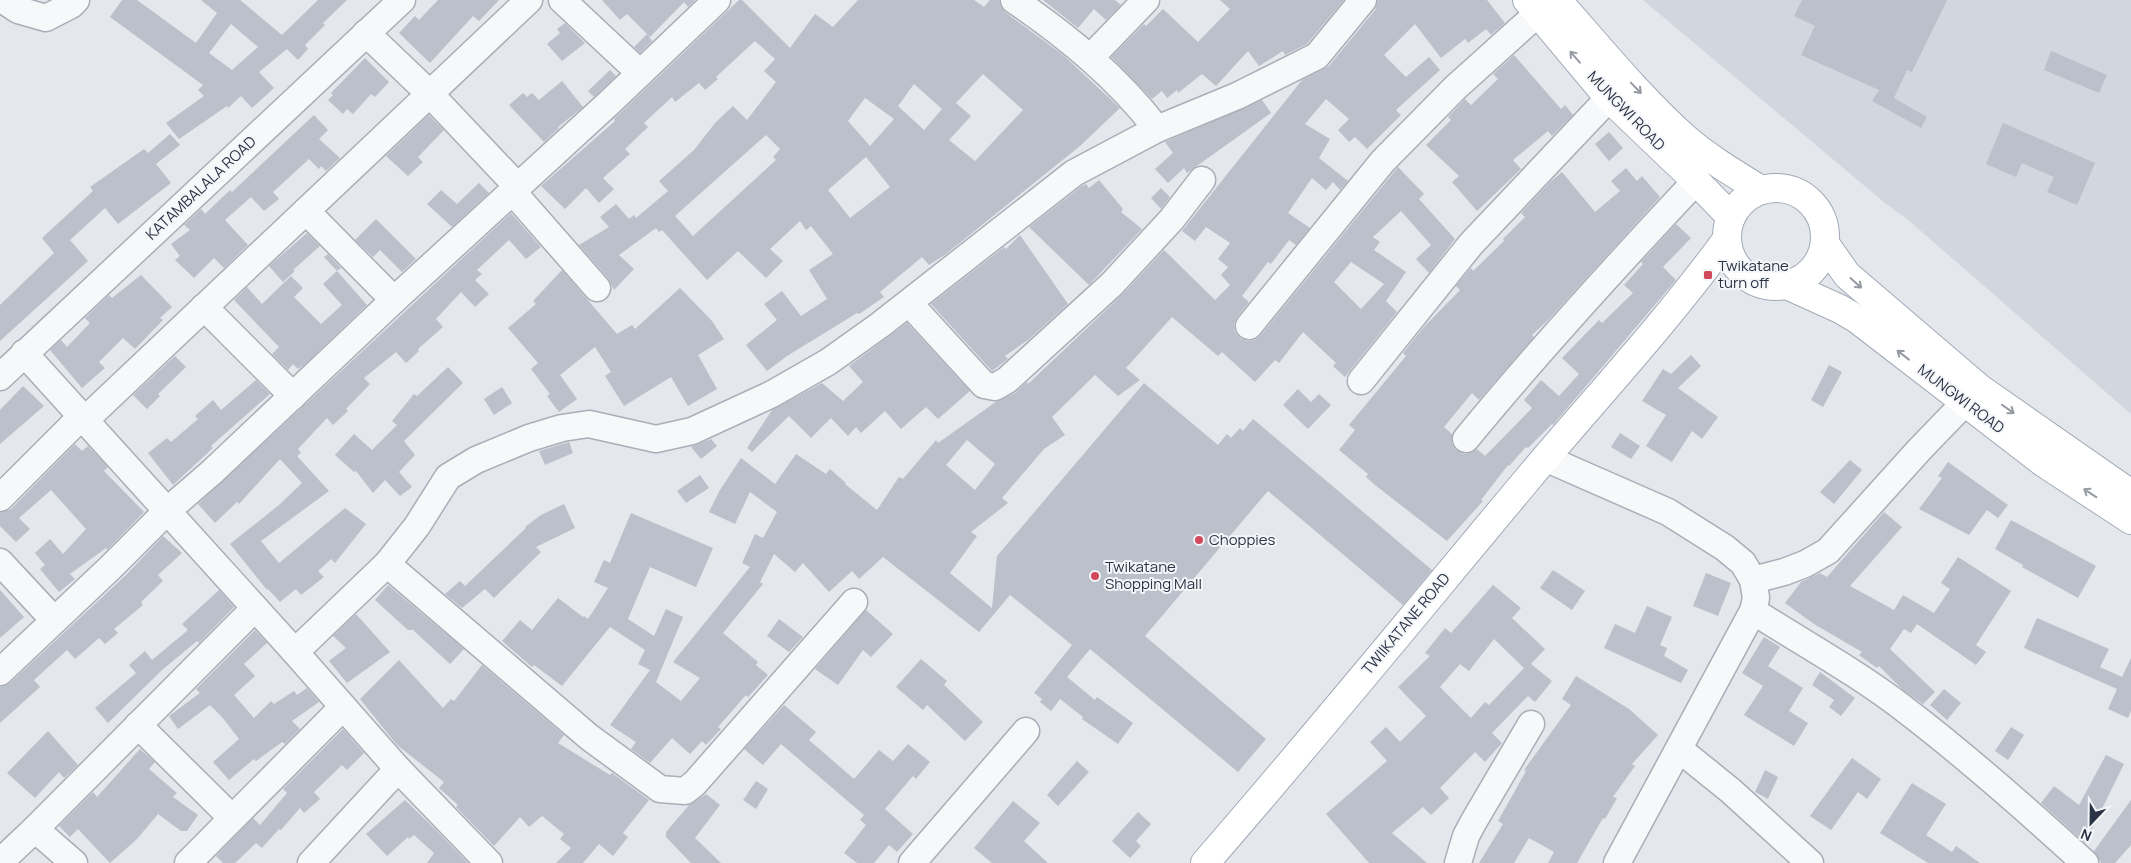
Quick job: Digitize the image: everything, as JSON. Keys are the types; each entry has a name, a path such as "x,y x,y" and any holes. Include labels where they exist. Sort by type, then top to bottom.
{"main road":[{"name":"MUNGWI ROAD","path":"1540,5 1609,98 1696,181 1729,228"},
{"name":"MUNGWI ROAD","path":"1540,5 1631,82 1684,138 1705,154 1761,190"},
{"path":"1778,187 1794,190 1809,199 1820,212 1825,228 1826,245 1821,259 1813,271 1801,280 1787,285 1772,286 1757,282 1744,274 1735,264 1730,252 1729,228 1738,205 1748,196 1761,190 1778,187"},
{"name":"TWIIKATANE ROAD","path":"1205,863 1545,458 1689,291 1729,228"},
{"name":"MUNGWI ROAD","path":"1826,245 1848,276 1972,396 2044,462 2131,520"},
{"path":"1689,291 1744,274"},
{"name":"MUNGWI ROAD","path":"1787,285 1840,309 1857,319 1972,396 2131,494"}],"street":[{"path":"3,0 18,10 46,18 71,6 76,0"},
{"name":"KATAMBALALA ROAD","path":"0,376 402,0"},
{"path":"0,498 529,0"},
{"path":"562,0 640,73"},
{"path":"0,672 168,510 212,472 717,0"},
{"path":"1014,0 1042,19 1107,72 1139,106 1157,129"},
{"path":"1090,58 1146,0"},
{"path":"295,652 387,564 418,526 448,477 476,460 529,438 562,428 589,424 656,439 692,431 772,394 828,362 909,303 1074,173 1157,129 1237,96 1309,61 1323,50 1363,0"},
{"path":"1249,326 1383,161 1449,93 1540,5"},
{"path":"366,34 430,94 515,189 597,288"},
{"path":"1361,381 1471,244 1609,98"},
{"path":"909,303 984,385 995,387 1007,380 1112,284 1172,219 1202,180"},
{"path":"1466,439 1619,262 1696,181"},
{"path":"306,211 394,300"},
{"path":"204,307 293,396"},
{"path":"24,353 168,510 398,769 490,863"},
{"path":"1754,580 1798,567 1828,551 1920,449 1972,396"},
{"path":"1545,458 1668,512 1725,548 1743,563 1754,580 1756,598 1753,611 1617,863"},
{"path":"0,562 54,620"},
{"path":"387,564 589,737 660,789 685,791 695,783 854,602"},
{"path":"0,862 255,608"},
{"path":"1753,611 1854,674 1902,707 2012,798 2085,863"},
{"path":"188,863 343,707"},
{"path":"1458,863 1466,836 1531,724"},
{"path":"138,725 232,818"},
{"path":"912,863 1026,731"},
{"path":"1679,749 1731,791 1810,863"},
{"path":"311,863 398,769"},
{"path":"35,829 74,863"}],"shaded area":[{"path":"1643,0 2131,0 2131,414 1907,219 1885,203"}],"building":[{"path":"122,0 137,0 196,43 217,13 201,0 240,0 282,35 318,0 347,0 323,23 325,25 305,45 308,49 298,60 287,49 259,72 274,88 252,108 241,96 228,108 227,106 179,139 166,123 204,96 198,90 203,85 110,17","holes":["231,24 258,47 232,70 209,53"]},
{"path":"438,0 499,0 479,21 473,16 430,63 399,33 415,16 419,20"},
{"path":"602,0 695,0 688,7 684,2 650,37 627,14 620,20"},
{"path":"739,0 742,0 790,48 815,14 833,27 858,0 974,0 984,7 990,0 999,0 1005,12 1063,55 1120,108 1080,146 946,254 929,265 922,257 880,292 884,297 859,314 857,313 787,356 767,371 746,345 777,320 764,304 782,291 801,316 827,299 809,270 833,254 811,226 806,230 800,221 770,249 783,261 766,278 738,251 707,280 662,230 659,232 656,228 619,255 634,269 614,290 608,278 579,245 609,227 600,217 616,204 629,219 634,215 636,218 668,191 659,181 694,150 715,123 733,106 747,120 776,82 764,71 775,59 755,41 716,77 718,79 705,90 699,83 675,102 672,97 644,123 648,127 625,149 630,154 603,178 614,189 599,203 586,188 565,209 541,186 615,121 614,119","holes":["983,74 1023,110 975,161 949,140 971,116 956,103","914,84 942,109 924,130 898,106","865,98 894,119 870,146 848,121","766,135 780,149 773,157 776,160 693,236 675,216","866,157 890,187 850,218 828,190"]},
{"path":"1043,0 1115,0 1121,5 1106,20 1094,9 1078,28"},
{"path":"1220,0 1344,0 1307,44 1285,55 1283,51 1259,66 1248,51 1216,86 1202,74 1178,93 1177,90 1167,98 1162,91 1152,99 1111,57 1144,24 1146,26 1163,9 1198,42 1230,9"},
{"path":"1378,0 1487,0 1505,23 1491,35 1486,29 1468,43 1465,39 1441,58 1415,24 1384,55 1406,77 1429,57 1440,70 1396,110 1401,115 1367,149 1355,137 1349,142 1338,130 1349,119 1326,99 1305,124 1330,139 1319,158 1348,181 1340,190 1333,182 1326,190 1312,178 1288,213 1310,228 1296,245 1289,240 1271,264 1268,262 1242,296 1249,302 1237,317 1234,324 1235,332 1240,338 1247,341 1255,340 1261,335 1398,167 1424,194 1419,199 1455,239 1429,273 1416,259 1431,245 1401,211 1373,237 1380,242 1374,250 1406,272 1386,301 1397,312 1345,377 1333,366 1336,363 1303,332 1279,363 1275,360 1255,382 1222,352 1218,356 1172,317 1126,368 1140,380 1118,396 1095,375 1052,417 1065,435 1044,449 1002,498 1008,503 971,532 977,536 950,573 992,608 997,556 1144,383 1218,445 1227,434 1231,438 1240,428 1243,431 1253,419 1432,570 1403,605 1268,491 1145,636 1266,739 1238,772 1090,649 1067,677 1095,700 1097,697 1133,723 1118,744 1082,719 1083,717 1060,699 1051,711 1040,702 1042,699 1034,693 1072,645 1010,595 979,632 883,557 859,579 852,571 829,592 803,563 795,572 774,554 760,582 763,584 723,633 758,662 756,665 768,675 748,697 746,695 718,727 721,729 706,745 702,741 690,754 672,738 650,763 631,749 636,742 610,725 650,670 638,664 645,650 610,627 562,686 534,665 532,667 502,641 520,620 532,630 558,598 588,619 608,588 594,582 604,560 610,563 631,513 713,548 696,587 650,567 628,619 654,636 666,609 683,617 656,682 681,701 700,678 673,662 750,567 742,563 755,534 763,538 777,512 750,492 735,524 709,512 720,490 741,458 775,484 796,454 826,474 830,469 877,510 899,477 903,479 936,440 938,443 997,401 1015,393 1027,382 1028,384 1122,295 1164,250 1215,300 1230,285 1221,275 1228,267 1218,259 1230,243 1206,227 1195,241 1182,231 1302,80 1329,66 1375,10","holes":["1351,262 1384,284 1361,309 1334,282","967,440 995,464 975,490 946,465"]},
{"path":"1802,0 1947,0 1912,72 1907,70 1894,98 1927,117 1921,128 1872,101 1879,90 1801,55 1815,26 1794,16"},
{"path":"565,23 585,43 562,61 547,44 560,33 557,29"},
{"path":"647,34 652,41 640,53 634,47"},
{"path":"2051,51 2107,75 2099,93 2044,70"},
{"path":"1514,55 1561,109 1565,105 1573,115 1552,136 1548,131 1513,160 1521,169 1477,211 1452,182 1459,176 1426,145 1451,120 1448,117 1465,99 1471,105 1498,79 1493,74"},
{"path":"365,58 389,82 375,97 371,94 353,114 347,109 343,114 328,100 333,95 331,93"},
{"path":"610,70 616,76 594,97 588,91"},
{"path":"562,81 583,107 558,127 544,142 509,105 523,93 527,97 532,93 539,100"},
{"path":"1262,100 1271,113 1187,173 1184,168 1168,183 1155,169 1173,153 1165,142"},
{"path":"314,115 328,130 319,139 340,158 326,171 321,166 319,169 309,159 273,192 279,199 264,211 251,197 225,220 248,245 224,268 214,258 194,278 175,260 180,256 171,244 190,230 184,225 201,209 205,214 230,190 232,192"},
{"path":"429,115 444,130 418,157 423,162 408,176 386,156"},
{"path":"2003,123 2095,163 2077,205 2047,192 2054,177 2022,163 2016,177 1986,164"},
{"path":"1609,132 1623,148 1609,161 1595,144"},
{"path":"170,134 180,145 156,164 171,183 118,224 105,208 70,240 88,261 0,341 0,305 54,253 42,238 93,191 90,187 144,149 148,153"},
{"path":"1626,168 1637,181 1642,176 1660,197 1548,320 1532,335 1534,337 1479,400 1472,393 1444,427 1452,434 1452,444 1456,450 1464,454 1471,453 1477,449 1485,456 1532,408 1524,400 1541,380 1559,396 1579,374 1562,358 1599,320 1602,323 1633,293 1624,285 1643,264 1641,262 1676,224 1691,238 1663,267 1676,280 1553,425 1508,465 1481,500 1483,501 1447,541 1375,485 1366,477 1368,474 1339,450 1355,430 1349,425 1406,356 1403,353 1424,327 1460,290 1456,286 1471,268 1473,271 1504,241 1503,239 1525,217 1521,213 1550,182 1562,172 1595,212 1620,191 1611,181"},
{"path":"1099,180 1123,209 1121,212 1142,229 1089,285 1029,227 1082,186 1086,184 1089,188"},
{"path":"479,183 489,193 452,227 427,204 441,190 457,204"},
{"path":"1161,188 1170,197 1161,209 1151,198"},
{"path":"511,213 541,247 526,259 509,240 477,270 482,274 475,280 489,294 475,307 461,292 436,319 443,327 418,349 419,351 406,363 396,352 364,378 370,384 346,409 348,411 333,425 327,418 298,449 301,453 297,456 329,491 261,541 279,563 345,508 366,524 335,563 331,559 318,571 324,577 301,595 296,589 280,602 267,590 230,544 279,505 302,483 280,459 239,504 237,502 215,523 198,504"},
{"path":"376,219 416,259 402,272 380,250 373,257 355,240"},
{"path":"307,233 320,246 293,270 295,271 283,282 269,266"},
{"path":"1020,235 1068,304 1028,340 1005,356 1008,359 992,371 931,304 1004,247 1006,249"},
{"path":"328,254 341,268 337,271 324,257"},
{"path":"562,270 617,334 632,325 635,329 680,288 712,321 724,339 698,355 717,389 688,406 671,377 624,406 605,376 611,372 595,347 560,375 577,399 559,412 547,396 550,394 531,369 538,363 508,328 536,304 533,301"},
{"path":"337,271 367,305 304,365 298,369 293,364 288,370 272,354 279,347 234,300 247,287 262,304 291,276 303,288 294,297 321,324 342,305 323,284"},
{"path":"141,275 172,307 160,318 163,320 135,349 123,338 99,362 105,368 82,388 50,350 61,340 67,347 90,323 85,318 109,295 112,298"},
{"path":"907,323 970,391 938,419 926,407 901,429 885,411 861,433 856,427 848,436 831,418 811,438 789,416 752,452 747,448 772,410 822,383 843,401 863,382 849,366"},
{"path":"1691,355 1701,366 1678,388 1718,417 1702,439 1692,431 1672,462 1646,446 1666,415 1642,401 1663,369 1671,374"},
{"path":"175,356 186,367 158,394 160,396 147,409 133,395"},
{"path":"1829,365 1842,372 1823,407 1811,400"},
{"path":"448,367 463,383 404,441 415,455 399,472 412,487 400,496 385,480 373,493 356,471 354,472 335,455 354,434 372,450 397,425 392,421 414,394 417,396"},
{"path":"256,380 270,394 211,446 213,448 173,485 148,453 167,438 171,442 198,419 195,416 213,400 221,410"},
{"path":"23,386 44,406 0,444 0,410"},
{"path":"502,387 512,403 494,415 484,399"},
{"path":"1298,389 1311,402 1319,394 1331,405 1308,429 1283,405"},
{"path":"1620,433 1640,446 1631,459 1611,447"},
{"path":"711,439 717,446 701,459 691,447"},
{"path":"569,442 573,453 545,465 539,451"},
{"path":"75,444 82,451 88,446 108,467 104,471 144,512 107,550 106,548 70,574 75,579 59,592 40,569 45,565 35,553 50,539 63,554 86,529 51,490 19,518 30,529 16,542 0,526 0,513 11,509"},
{"path":"1850,460 1862,470 1834,504 1820,492"},
{"path":"1948,462 2008,505 1998,518 1987,510 1969,535 1919,509 1942,478 1938,476"},
{"path":"700,475 709,488 686,503 677,491"},
{"path":"564,504 575,528 536,547 541,552 494,598 485,589 462,608 445,594 460,581 465,586 525,527 541,515"},
{"path":"1884,512 1902,527 1850,586 1894,610 1903,595 1934,613 1950,589 1941,583 1958,557 2011,591 1976,645 1986,652 1976,665 1917,624 1911,633 1904,629 1890,649 1935,692 1923,704 1903,690 1879,666 1877,668 1859,655 1862,652 1814,624 1785,603 1801,582 1820,573 1827,577"},
{"path":"2011,520 2096,566 2078,598 2022,567 2023,565 1995,549"},
{"path":"163,536 182,553 158,575 163,581 141,602 143,605 114,629 118,633 105,644 99,638 75,659 67,650 34,680 40,687 0,723 0,687 10,683 127,574"},
{"path":"1553,570 1585,591 1572,610 1540,588"},
{"path":"1706,573 1731,583 1718,616 1693,606"},
{"path":"388,585 464,649 450,664 413,630 408,630 375,600"},
{"path":"1493,585 1521,608 1512,618 1545,649 1531,664 1552,681 1535,702 1528,696 1492,733 1502,743 1485,762 1475,752 1440,788 1449,798 1431,815 1423,807 1392,833 1427,863 1369,863 1326,814 1387,761 1370,742 1386,727 1400,742 1426,716 1398,687 1430,656 1425,653 1445,628 1451,633","holes":["1494,639 1524,668 1489,705 1485,702 1471,718 1440,687 1460,664 1469,671"]},
{"path":"0,590 24,617 0,638"},
{"path":"219,590 234,607 199,643 197,641 162,670 108,723 95,708 136,673 129,665 145,651 152,660 188,630 182,624"},
{"path":"1647,606 1672,617 1660,645 1667,648 1664,656 1688,670 1681,683 1604,648 1615,624 1635,633"},
{"path":"866,610 893,634 871,657 863,650 838,685 815,669"},
{"path":"356,614 390,652 347,683 329,661 346,648 333,636"},
{"path":"2037,618 2109,649 2100,667 2122,677 2131,658 2131,711 2128,718 2108,709 2117,689 2024,648"},
{"path":"779,619 803,637 789,652 767,636"},
{"path":"255,630 267,643 244,664 255,676 234,695 254,718 271,701 274,704 294,691 297,695 307,688 319,702 292,721 300,729 285,744 282,742 256,761 254,759 229,780 213,762 239,739 222,717 210,705 178,729 169,716 200,693 196,689"},
{"path":"1764,637 1780,647 1768,666 1803,688 1789,711 1808,723 1794,746 1744,715 1763,686 1742,673"},
{"path":"921,659 947,681 944,685 983,722 965,741 927,705 923,710 896,687"},
{"path":"399,660 443,708 451,699 454,701 482,665 564,735 558,743 610,775 612,773 649,800 623,833 628,837 613,856 599,844 583,863 556,863 571,848 560,839 564,834 542,816 529,827 520,817 494,846 456,807 458,805 439,788 444,782 397,745 360,699"},
{"path":"1820,672 1855,698 1841,716 1829,707 1834,700 1812,685"},
{"path":"1576,676 1629,709 1658,735 1632,764 1635,766 1613,797 1617,798 1577,863 1548,863 1554,852 1529,838 1514,863 1479,863 1503,824 1498,821 1526,771 1524,770 1571,705 1562,699"},
{"path":"1944,689 1961,703 1947,720 1930,705"},
{"path":"784,705 816,732 809,740 854,779 879,750 893,761 908,744 930,762 916,779 913,776 885,809 913,834 897,852 889,845 874,863 857,863 844,853 866,825 860,820 864,815 781,744 763,765 744,749"},
{"path":"2011,727 2024,735 2008,760 1995,751"},
{"path":"343,729 364,753 347,770 342,765 314,792 320,799 304,813 300,808 262,848 256,843 235,863 223,863 216,856 253,818 260,825 287,793 283,789"},
{"path":"48,731 78,765 64,778 59,772 35,798 7,773"},
{"path":"140,749 155,762 149,769 177,793 173,797 198,815 187,831 181,831 158,814 137,839 110,863 78,829 70,837 59,826 93,792 97,797"},
{"path":"2106,755 2124,764 2085,843 2041,803 2054,786 2079,805"},
{"path":"1852,758 1881,779 1867,799 1858,792 1831,830 1810,816"},
{"path":"1077,761 1089,772 1058,806 1047,795"},
{"path":"1765,770 1778,777 1768,799 1755,792"},
{"path":"756,781 768,789 756,809 743,800"},
{"path":"1912,783 1946,804 1926,835 1952,852 1956,846 1980,863 1928,863 1880,833"},
{"path":"706,794 720,805 695,838 721,863 691,863 666,837 666,832 690,804"},
{"path":"405,800 468,863 427,863 434,853 414,835 409,839 408,837 387,856 366,834"},
{"path":"2131,800 2131,845 2115,863 2101,863 2094,851"},
{"path":"1013,801 1040,823 1024,841 1048,863 992,863 974,848"},
{"path":"1138,812 1151,824 1136,841 1141,846 1130,858 1112,841"}],"place":[{"name":"Twikatane turn off","path":"1708,275"},
{"name":"Choppies","path":"1199,540"},
{"name":"Twikatane Shopping Mall","path":"1095,576"}]}
